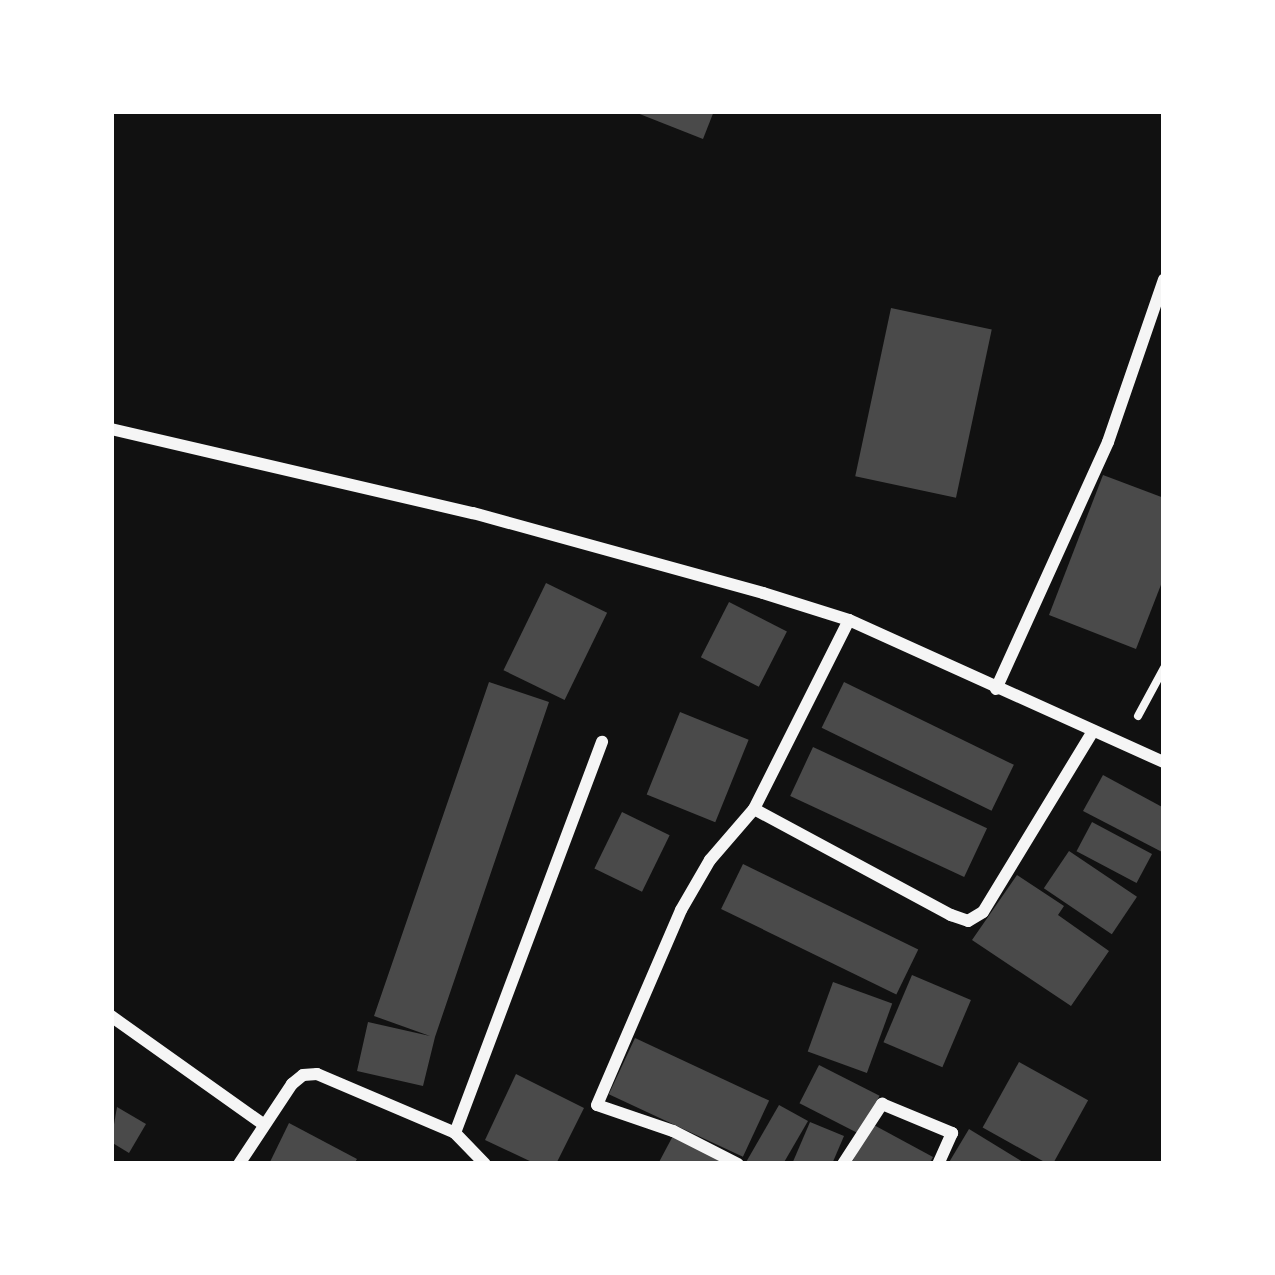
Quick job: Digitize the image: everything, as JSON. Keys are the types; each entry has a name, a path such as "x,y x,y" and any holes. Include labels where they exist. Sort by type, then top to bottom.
{"street":[{"path":"996,689 1108,442 1164,279"},
{"path":"111,429 473,513 849,620 1164,762"},
{"path":"738,1164 674,1131 597,1106 681,910 710,860 754,808 849,620"},
{"path":"754,808 968,921 983,912 1093,731"},
{"path":"455,1133 602,742"},
{"path":"111,1016 263,1124"},
{"path":"239,1164 292,1084 316,1074 455,1133 485,1164"},
{"path":"843,1164 883,1104 952,1133 938,1164"}],"path":[{"path":"1123,743 1164,668"}],"building":[{"path":"632,111 714,111 703,139"},
{"path":"891,308 992,329 956,498 855,476"},
{"path":"1103,475 1164,498 1164,577 1136,649 1049,615"},
{"path":"546,583 607,613 565,700 503,670"},
{"path":"729,602 787,632 759,687 701,657"},
{"path":"489,682 549,702 435,1037 423,1086 357,1071 368,1022 430,1036 374,1016"},
{"path":"844,682 1014,765 992,811 822,728"},
{"path":"680,712 749,740 715,822 647,795"},
{"path":"813,747 987,828 964,877 790,796"},
{"path":"1103,775 1164,808 1164,853 1083,811"},
{"path":"622,812 670,835 642,892 594,869"},
{"path":"1092,822 1152,854 1137,883 1077,851"},
{"path":"1069,851 1137,897 1112,934 1044,888"},
{"path":"743,864 918,949 896,994 721,909"},
{"path":"1017,875 1064,906 1058,915 1109,951 1071,1006 972,940"},
{"path":"912,975 971,1000 942,1067 883,1042"},
{"path":"833,982 892,1004 867,1073 808,1052"},
{"path":"635,1038 769,1101 743,1157 609,1094"},
{"path":"1019,1062 1088,1100 1053,1164 983,1128"},
{"path":"819,1065 880,1096 860,1134 799,1103"},
{"path":"516,1074 584,1108 556,1164 536,1164 485,1140"},
{"path":"779,1105 808,1121 783,1164 745,1164"},
{"path":"117,1107 146,1124 129,1153 111,1142"},
{"path":"810,1122 844,1136 832,1164 792,1164"},
{"path":"289,1123 357,1159 354,1164 269,1164"},
{"path":"872,1124 933,1157 929,1164 851,1164"},
{"path":"969,1129 1026,1164 948,1164"},
{"path":"675,1132 736,1164 658,1164"}]}
